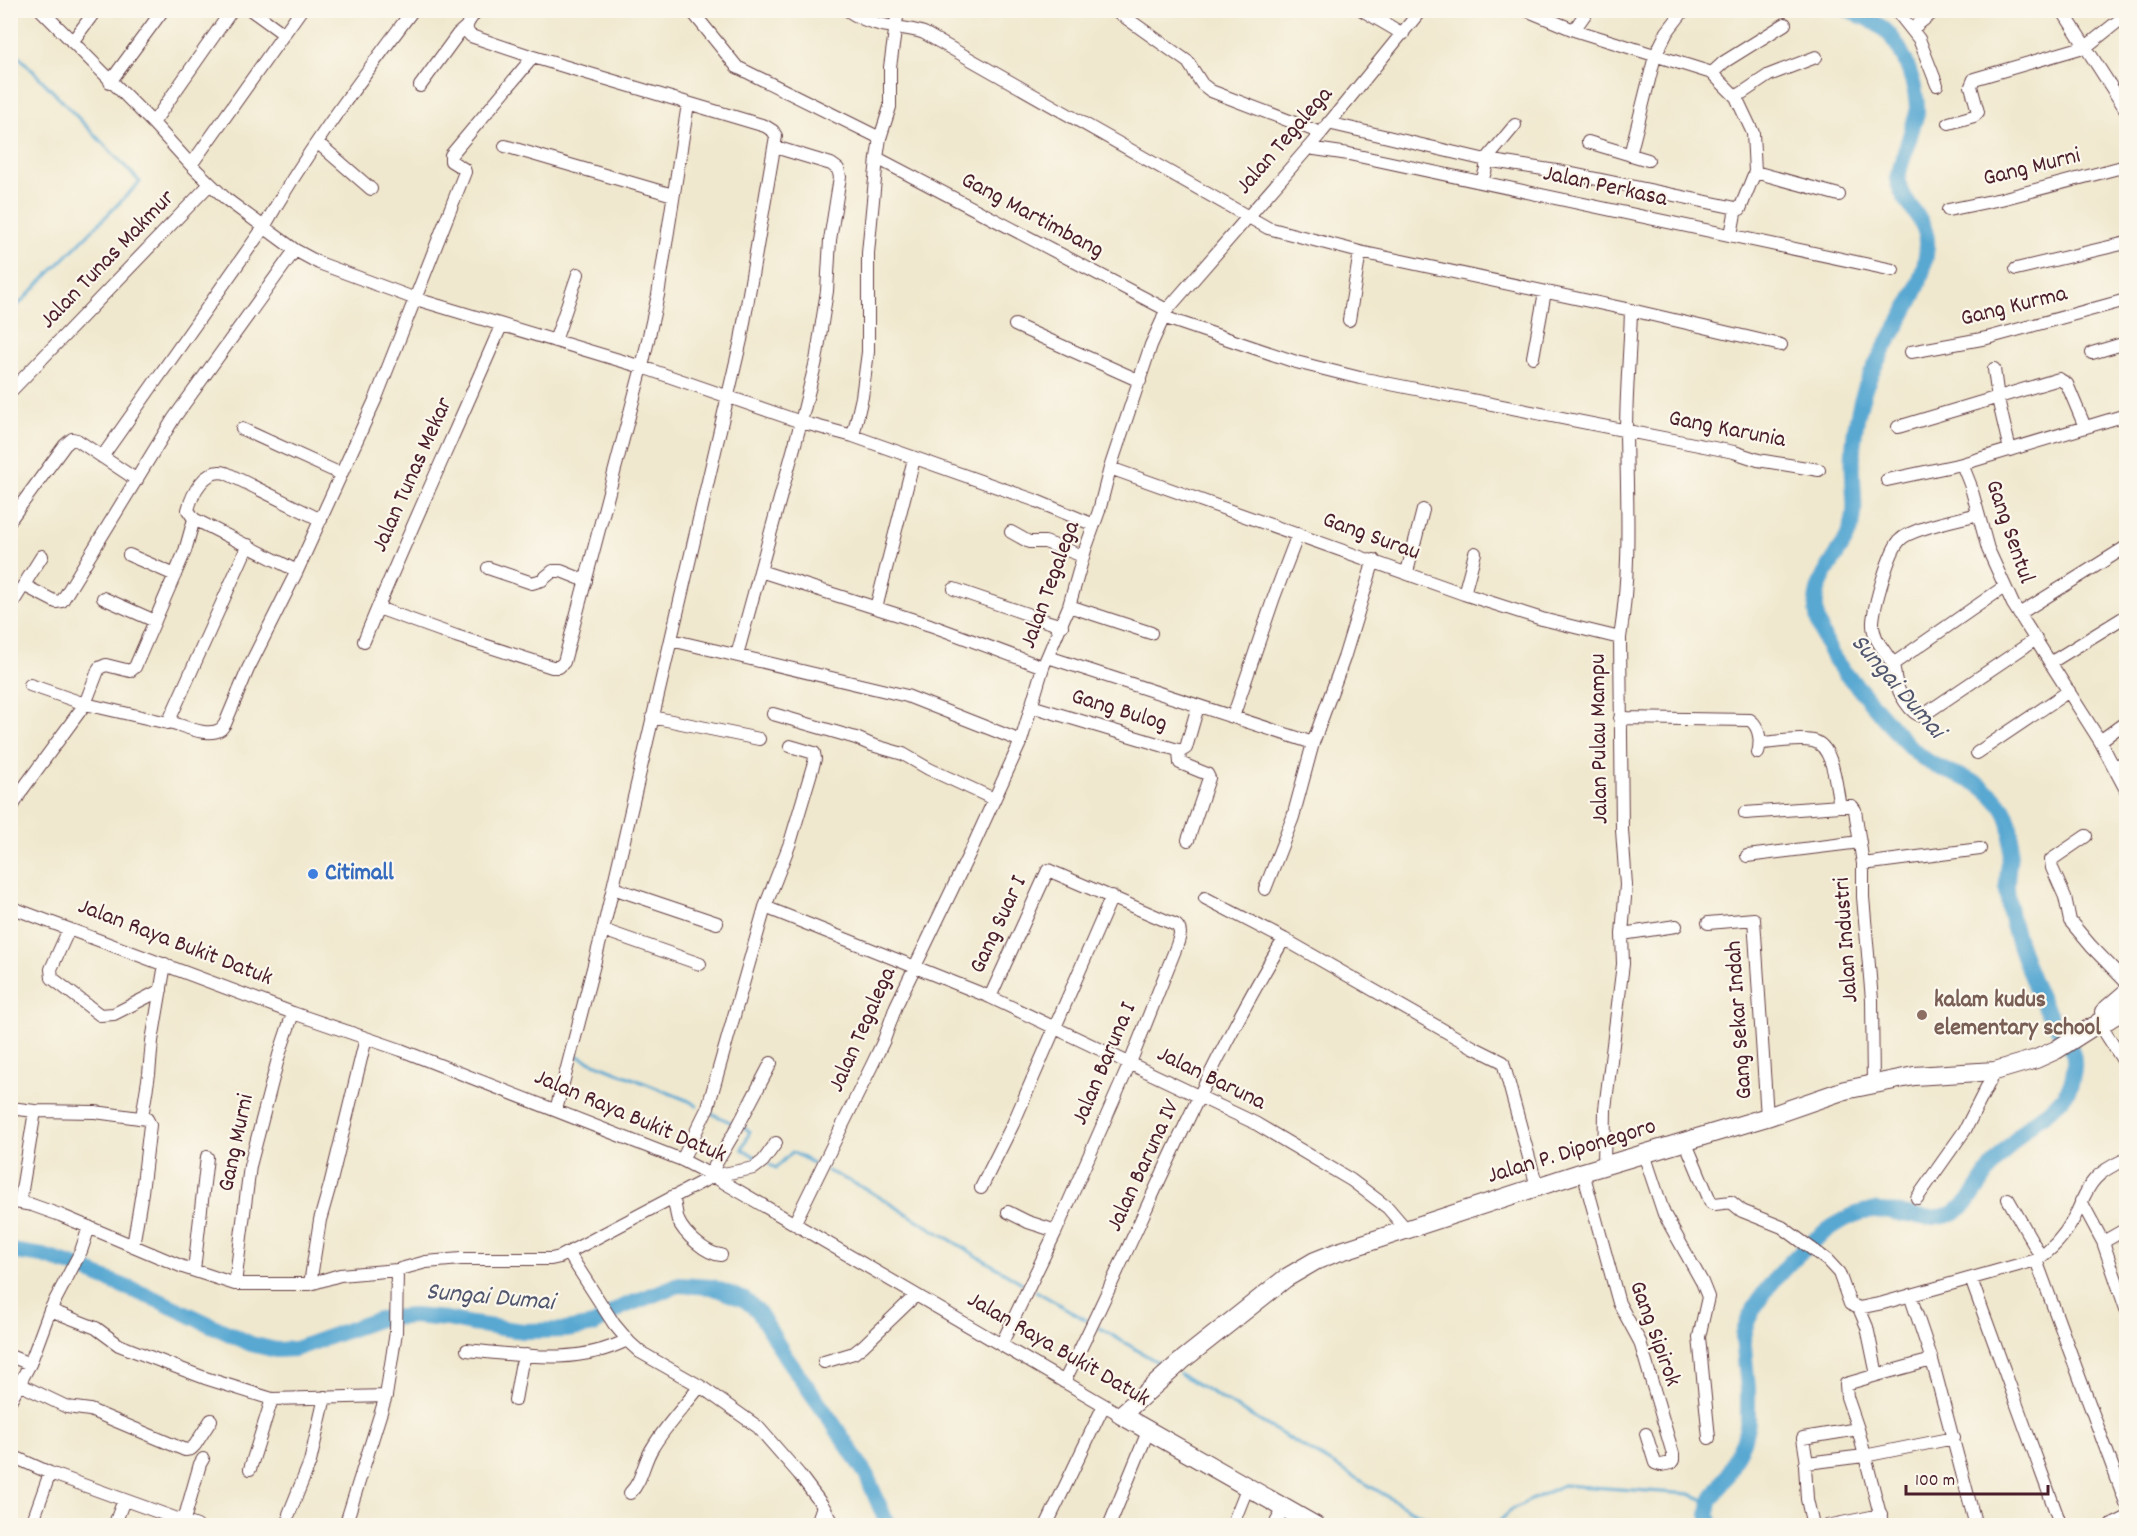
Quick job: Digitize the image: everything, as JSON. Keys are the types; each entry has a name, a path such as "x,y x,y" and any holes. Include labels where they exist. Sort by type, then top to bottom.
{"main road":[{"name":"Jalan P. Diponegoro","path":"1121,1415 1185,1358 1300,1269 1335,1253 1406,1228 1767,1117 1845,1090 1914,1076 1995,1071 2036,1059 2056,1050 2092,1026 2127,993"},
{"path":"2092,1026 2127,1008"},
{"name":"Jalan Raya Bukit Datuk","path":"1121,1415 1285,1507 1308,1523"}],"street":[{"path":"41,10 226,199 294,250 319,263 416,299 642,368 801,422 853,436 985,482 1094,525"},
{"path":"72,42 96,10"},
{"path":"110,82 164,10"},
{"path":"153,123 232,10"},
{"path":"251,10 284,34"},
{"path":"191,165 301,10"},
{"path":"102,457 264,227 285,190 318,143 341,104 412,10"},
{"path":"420,86 477,10"},
{"path":"691,10 733,63 742,70 880,138"},
{"path":"847,10 867,21 924,33 1268,228 1360,252 1631,310 1781,345"},
{"path":"853,436 869,337 868,252 880,138 890,107 890,67 898,10"},
{"path":"1115,10 1188,62 1202,84 1210,91 1324,128 1486,160 1563,172 1740,209 1755,172 1753,133 1736,97 1712,73 1574,30 1526,10"},
{"path":"1362,10 1403,34"},
{"name":"Jalan Tegalega","path":"794,1224 873,1063 914,967 1020,741 1046,662 1069,606 1110,468 1151,345 1165,314 1308,148 1421,10"},
{"path":"1574,30 1588,10"},
{"path":"1630,155 1654,56 1667,32 1684,10"},
{"path":"1896,10 1919,39 1937,85"},
{"path":"1912,29 1936,10"},
{"path":"2062,10 2127,110"},
{"path":"1949,123 1974,116 1978,112 1971,86 1974,79 2087,46 2127,15"},
{"path":"1712,73 1724,62 1785,24"},
{"path":"466,27 471,36 533,57 770,128 776,134 741,340 603,930 556,1110"},
{"path":"30,685 85,704 212,733 221,729 321,520 376,398 416,299 464,174 464,169 450,159 451,155 533,57"},
{"path":"1736,97 1769,75 1816,57"},
{"path":"378,608 456,636 556,667 566,658 642,368 658,295 687,104"},
{"path":"1482,182 1486,160 1515,125"},
{"path":"1588,142 1648,160"},
{"path":"318,143 371,189"},
{"path":"505,146 673,195"},
{"path":"737,655 816,360 827,291 831,240 840,177 838,169 831,165 775,147"},
{"name":"Jalan Perkasa","path":"1308,148 1348,154 1893,270"},
{"name":"Gang Martimbang","path":"877,158 1165,314 1321,369 1626,431"},
{"name":"Gang Murni","path":"1948,210 2001,199 2127,166"},
{"path":"1755,172 1839,195"},
{"name":"Jalan Tunas Makmur","path":"10,392 210,184"},
{"path":"1731,235 1736,208"},
{"path":"2016,269 2127,243"},
{"path":"25,586 56,602 62,601 174,418 294,250"},
{"path":"1349,320 1360,252"},
{"path":"555,341 578,274"},
{"path":"1533,357 1545,292"},
{"name":"Gang Kurma","path":"1911,352 1986,338 2127,300"},
{"name":"Jalan Pulau Mampu","path":"1604,1166 1605,1109 1623,964 1622,934 1626,885 1622,830 1620,638 1625,611 1629,560 1626,431 1631,310"},
{"path":"1014,325 1140,381"},
{"name":"Jalan Tunas Mekar","path":"364,641 400,553 501,326"},
{"path":"2092,353 2127,343"},
{"path":"1994,369 1998,399 2010,450"},
{"path":"1898,427 2063,379 2085,427"},
{"name":"Gang Sentul","path":"2127,415 1962,464 1988,549 2004,587 2100,741 2127,790"},
{"path":"242,429 341,474"},
{"name":"Gang Karunia","path":"1626,431 1734,452 1758,460 1819,470"},
{"path":"10,520 72,439 77,440 137,480"},
{"path":"876,608 914,459"},
{"path":"1887,480 1962,464"},
{"name":"Gang Surau","path":"1110,468 1374,560 1464,594 1542,619 1620,638"},
{"path":"297,571 194,519 188,510 192,497 204,479 218,471 321,520"},
{"path":"1407,572 1423,510"},
{"path":"1978,514 1908,534 1895,546 1884,576 1873,623 1875,637 1893,664 1898,688 1913,711 1918,716 1922,716 2036,639"},
{"path":"10,811 22,790 85,704 101,666 106,665 130,671 134,669 185,551 194,519"},
{"path":"1011,532 1029,542 1045,542 1083,556"},
{"path":"1233,717 1298,534"},
{"path":"168,723 248,545"},
{"path":"2019,614 2127,546"},
{"path":"1464,594 1475,553"},
{"path":"129,555 175,575"},
{"path":"10,607 42,556"},
{"path":"1265,889 1293,817 1313,743 1344,658 1374,560"},
{"path":"488,568 532,584 542,580 553,571 561,571 586,581"},
{"path":"760,571 1046,662 1198,706 1313,743"},
{"path":"1893,664 2004,587"},
{"path":"954,589 1062,626"},
{"path":"103,598 155,621"},
{"path":"1069,606 1151,633"},
{"path":"2050,663 2127,616"},
{"path":"670,640 907,696 1020,741"},
{"path":"1977,753 2069,691"},
{"name":"Gang Bulog","path":"1031,706 1179,751 1186,748 1198,706"},
{"path":"773,714 903,754 929,769 994,799"},
{"path":"652,717 759,739"},
{"path":"1620,718 1750,720 1756,726 1759,748 1810,740 1821,744 1826,749 1831,761 1840,806 1745,813"},
{"path":"2100,741 2127,722"},
{"path":"682,1160 708,1107 765,907 794,833 815,756 814,753 790,746"},
{"path":"1179,751 1180,764 1207,774 1209,778 1188,840"},
{"path":"2115,768 2127,760"},
{"name":"Jalan Industri","path":"1840,806 1852,806 1855,810 1863,864 1863,897 1872,1000 1873,1085"},
{"path":"2086,836 2051,860 2052,868 2065,897 2070,921 2127,982"},
{"path":"1747,856 1860,842"},
{"path":"1863,864 1980,849"},
{"name":"Jalan Baruna I","path":"1001,1346 1056,1231 1131,1063 1180,932 1176,925 1048,870"},
{"name":"Gang Suar I","path":"990,997 1048,870"},
{"path":"613,888 717,923"},
{"path":"981,1188 1013,1124 1112,896"},
{"path":"1205,898 1284,939 1463,1042 1503,1062 1537,1187"},
{"name":"Jalan Raya Bukit Datuk","path":"10,907 366,1038 682,1160 1121,1415"},
{"name":"Jalan Baruna","path":"765,907 990,997 1269,1130 1319,1159 1380,1202 1406,1228"},
{"name":"Gang Sekar Indah","path":"1708,923 1754,920 1767,1117"},
{"path":"1622,934 1676,926"},
{"path":"69,929 51,969 52,978 95,1013 105,1016 114,1014 161,990"},
{"path":"603,930 700,964"},
{"name":"Jalan Baruna IV","path":"1064,1382 1200,1096 1253,991 1284,939"},
{"path":"142,1117 165,964"},
{"name":"Gang Murni","path":"235,1284 250,1166 279,1055 293,1013"},
{"path":"2092,1026 2127,1065"},
{"path":"310,1284 320,1220 366,1038"},
{"path":"711,1175 771,1063"},
{"path":"1917,1198 1965,1130 1995,1071"},
{"path":"10,1108 35,1111 95,1112 147,1119 150,1125 133,1246"},
{"path":"35,1111 15,1201 53,1212 133,1246 235,1284 310,1284 340,1275 397,1270 426,1262 461,1259 551,1259 569,1254 589,1240 711,1175 754,1168 763,1161 776,1143"},
{"path":"1685,1141 1711,1203 1731,1203 1742,1210 1780,1225 1797,1237 1827,1260 1839,1273 1850,1304 1859,1308 2038,1259 2056,1244 2074,1218 2081,1200 2094,1179 2113,1165 2127,1159"},
{"path":"1644,1154 1664,1214 1708,1297 1699,1337 1708,1438"},
{"path":"194,1270 207,1157"},
{"name":"Gang Sipirok","path":"1583,1172 1618,1303 1640,1342 1673,1454 1671,1463 1661,1465 1654,1463 1646,1434"},
{"path":"673,1196 678,1220 685,1232 710,1253 721,1255"},
{"path":"2008,1199 2038,1259 2127,1503"},
{"path":"2081,1200 2103,1242 2127,1309"},
{"path":"1008,1212 1028,1222 1056,1231"},
{"path":"10,1401 30,1364 50,1310 81,1251 89,1227"},
{"path":"2103,1242 2127,1229"},
{"path":"569,1254 614,1324 627,1340 640,1352 700,1386 767,1435 836,1526"},
{"path":"345,1526 386,1396 396,1332 397,1270"},
{"path":"1971,1279 2061,1526"},
{"path":"824,1362 854,1353 864,1346 916,1294"},
{"path":"1911,1295 1932,1360 1976,1526"},
{"path":"1859,1308 1867,1327 1877,1375"},
{"path":"50,1310 96,1328 119,1345 205,1378 272,1399 386,1396"},
{"path":"467,1350 572,1356 608,1348 627,1340"},
{"path":"515,1400 521,1366 526,1355"},
{"path":"10,1356 30,1364"},
{"path":"1827,1526 1882,1520 1858,1429 1847,1397 1846,1384 1932,1360"},
{"path":"19,1384 67,1407 90,1410 185,1450 195,1445 212,1420"},
{"path":"630,1493 639,1483 654,1444 700,1386"},
{"path":"289,1514 310,1462 325,1397"},
{"path":"250,1469 272,1399"},
{"path":"1047,1526 1104,1406"},
{"path":"1108,1526 1149,1429"},
{"path":"1813,1526 1808,1499 1805,1465 1807,1463 1803,1438 1858,1429"},
{"path":"1807,1463 1864,1456 1953,1438"},
{"path":"10,1455 50,1473 197,1526"},
{"path":"184,1520 203,1459"},
{"path":"32,1525 50,1473"},
{"path":"1232,1526 1248,1486"},
{"path":"114,1526 124,1500"},
{"path":"816,1526 823,1506"},
{"path":"1274,1526 1285,1507"}],"waterway":[{"name":"Sungai Dumai","path":"1711,1526 1708,1514 1710,1502 1727,1476 1744,1439 1748,1422 1748,1389 1743,1337 1748,1320 1774,1280 1813,1241 1833,1226 1853,1216 1870,1211 1880,1211 1921,1217 1941,1217 1964,1206 1998,1160 2024,1130 2064,1096 2071,1082 2074,1067 2071,1049 2037,991 2013,926 2007,889 2011,834 2006,813 1982,787 1929,762 1904,741 1837,664 1818,621 1816,602 1821,582 1853,522 1853,450 1862,398 1871,374 1920,280 1927,245 1924,228 1904,196 1897,178 1917,113 1915,93 1909,72 1900,51 1889,34 1875,23 1848,10"},
{"path":"10,47 140,182 10,313"},
{"path":"577,1056 697,1106"},
{"path":"711,1113 734,1124"},
{"path":"740,1126 750,1131 742,1149 756,1157"},
{"path":"770,1165 776,1168 792,1152 813,1163"},
{"path":"828,1171 866,1189 1022,1283"},
{"name":"Sungai Dumai","path":"10,1251 43,1256 69,1264 160,1301 251,1344 276,1350 295,1349 379,1319 413,1316 523,1331 566,1330 594,1325 622,1307 678,1285 712,1287 745,1300 758,1311 785,1356 866,1474 888,1526"},
{"path":"1036,1291 1086,1320"},
{"path":"1100,1328 1164,1366"},
{"path":"1180,1374 1412,1511 1447,1526"},
{"path":"1494,1526 1514,1508 1563,1485 1690,1494 1710,1502"}],"place":[{"name":"Citimall","path":"313,874"},
{"name":"kalam kudus elementary school","path":"1922,1015"}]}
